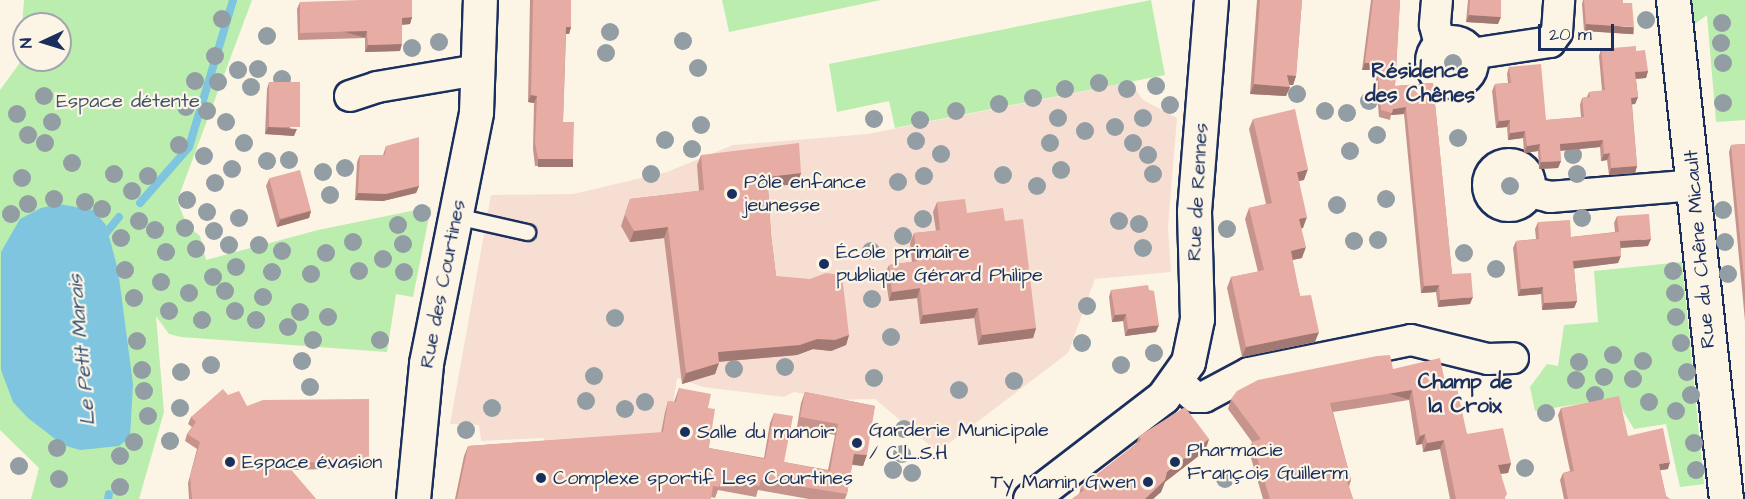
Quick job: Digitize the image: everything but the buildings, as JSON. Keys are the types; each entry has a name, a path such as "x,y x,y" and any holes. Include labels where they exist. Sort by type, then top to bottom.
{"street":[{"name":"Rue des Courtines","path":"413,499 426,363 477,112 480,0"},
{"name":"Rue de Rennes","path":"1177,381 1194,343 1197,319 1194,211 1211,0"},
{"path":"1437,0 1435,25 1440,45 1431,63 1436,76 1447,83 1467,78 1473,67 1471,54 1550,42 1557,32 1559,0"},
{"name":"Rue du Chêne Micault","path":"1674,0 1726,499"},
{"path":"350,96 377,87 478,70"},
{"path":"1529,192 1550,197 1695,185"},
{"path":"1030,499 1163,397 1177,381 1195,397 1204,397 1249,373 1411,340 1488,359 1513,358"}],"lane":[{"path":"456,216 527,232"}],"shaded area":[{"name":"École primaire publique Gérard Philipe","path":"1130,82 1143,100 1177,118 1168,226 1171,272 1095,279 1068,353 948,444 934,449 875,399 834,400 794,392 784,397 703,387 677,378 672,413 659,443 545,451 544,438 481,441 479,425 450,424 491,195 573,194 667,172 733,145 868,134"}],"green space":[{"name":"Espace détente","path":"24,0 252,0 177,201 187,225 200,236 206,260 318,230 431,207 413,297 396,294 387,352 181,337 169,334 156,316 164,412 139,499 31,499 39,468 0,430 0,90 13,72 72,72 72,12 23,12"},
{"path":"722,0 881,0 729,32"},
{"path":"1151,0 1165,75 895,128 889,101 837,112 829,64"},
{"path":"1688,0 1745,0 1745,120 1716,122 1707,15 1688,29"},
{"path":"1682,262 1704,484 1680,487 1666,424 1634,429 1615,398 1535,411 1530,387 1547,364 1558,366 1564,325 1598,322 1594,271"}],"water":[{"path":"59,204 93,210 106,225 118,270 133,384 130,437 119,446 80,450 63,445 28,418 13,402 1,370 1,252 20,219 41,208"}],"waterway":[{"name":"Le Petit Marais","path":"140,203 189,147 233,0"},
{"name":"Le Petit Marais","path":"102,238 119,217"},
{"name":"Le Petit Marais","path":"108,499 109,494"}],"place":[{"name":"Pôle enfance jeunesse","path":"732,194"},
{"name":"École primaire publique Gérard Philipe","path":"824,264"},
{"name":"Salle du manoir","path":"685,432"},
{"name":"Garderie Municipale / C.L.S.H","path":"857,443"},
{"name":"Espace évasion","path":"230,462"},
{"name":"Pharmacie François Guillerm","path":"1175,462"},
{"name":"Complexe sportif Les Courtines","path":"541,478"},
{"name":"Ty Mamin Gwen","path":"1148,482"}],"district":[{"name":"Résidence des Chênes","path":"1420,83"},
{"name":"Champ de la Croix","path":"1465,394"}]}
